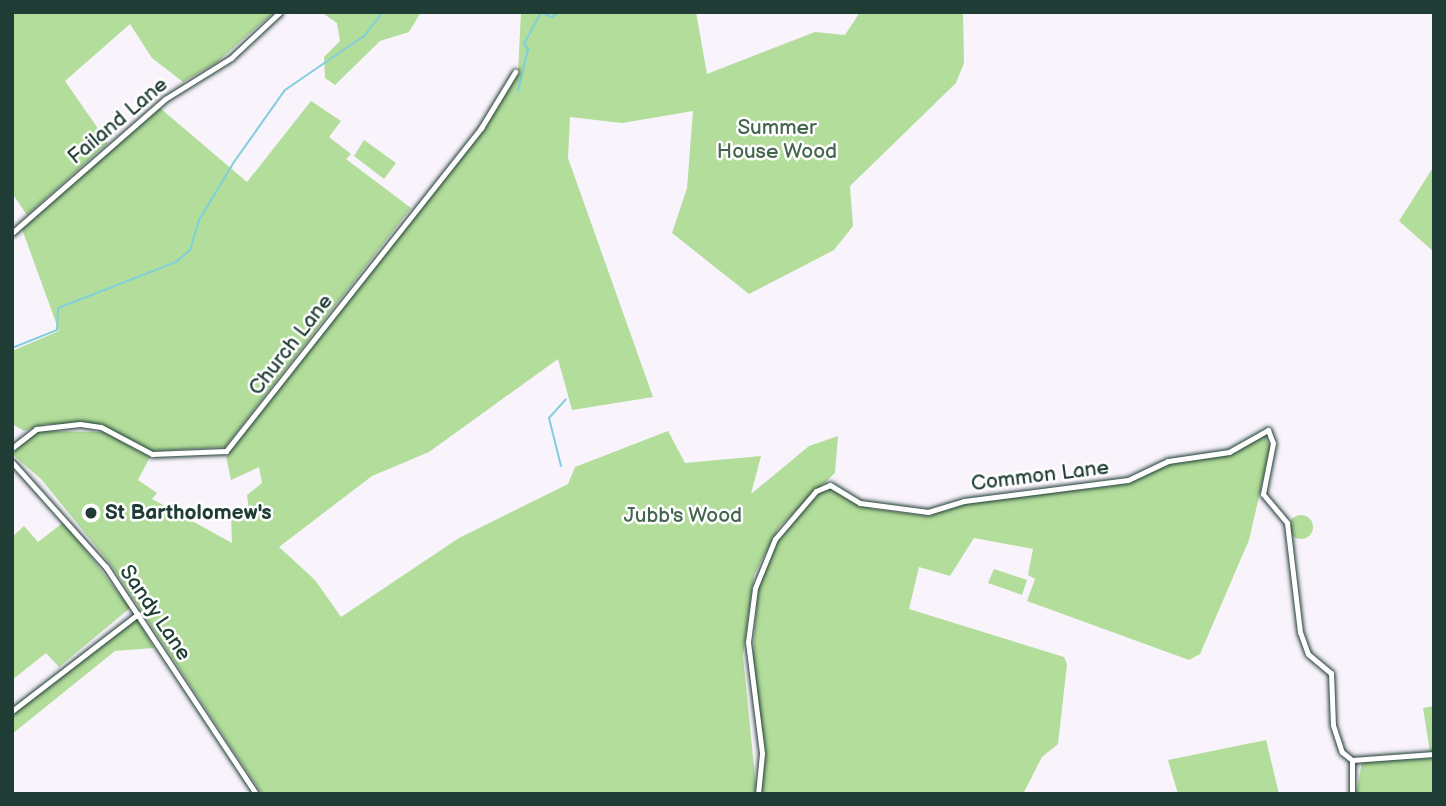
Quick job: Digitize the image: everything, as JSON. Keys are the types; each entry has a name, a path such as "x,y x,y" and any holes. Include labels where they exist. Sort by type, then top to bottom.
{"street":[{"name":"Failand Lane","path":"12,233 165,99 231,58 280,12"},
{"name":"Church Lane","path":"12,448 36,429 80,424 101,427 152,454 226,451 481,128 515,72"},
{"name":"Common Lane","path":"758,794 762,753 748,642 755,588 775,538 816,491 830,485 860,503 928,512 964,501 1128,481 1168,461 1229,452 1268,430 1273,443 1263,494 1287,523 1300,632 1308,654 1331,673 1335,733 1352,760"},
{"name":"Sandy Lane","path":"12,462 65,516 138,614 256,794"},
{"path":"12,711 138,614"},
{"path":"1352,794 1352,760 1434,754"}],"green space":[{"path":"12,12 274,12 216,63 183,82 152,58 130,24 65,81 108,143 27,215 12,193"},
{"path":"321,12 421,12 409,32 380,41 335,85 325,78 324,57 340,41 337,23"},
{"path":"521,12 696,12 707,74 815,32 845,35 860,12 963,12 964,63 956,83 850,186 853,226 834,250 749,294 672,233 687,188 693,111 622,123 570,117 568,158 653,397 572,410 558,359 429,452 372,476 279,547 315,580 341,617 459,538 568,484 575,467 668,431 685,463 761,456 751,494 809,446 838,436 835,473 779,527 754,575 743,656 756,787 754,794 262,794 111,565 41,479 12,454 38,431 105,432 150,457 138,480 157,493 152,499 232,543 231,516 249,511 247,495 262,483 259,467 231,480 226,456 484,129 518,74"},
{"path":"311,101 341,121 329,137 351,154 346,159 411,208 225,447 152,451 102,425 45,424 24,431 12,424 12,351 59,331 22,229 160,108 247,182"},
{"path":"364,140 396,163 384,179 354,156"},
{"path":"1434,166 1434,252 1399,221"},
{"path":"1264,434 1270,449 1249,540 1200,654 1189,660 1027,601 1035,579 1028,575 1033,549 974,538 950,576 919,567 909,609 1064,657 1067,664 1058,744 1042,757 1023,794 761,794 766,754 752,665 758,589 775,545 819,492 830,488 872,509 927,516 972,502 1113,486 1185,459 1228,455"},
{"path":"1301,515 1310,518 1313,527 1310,536 1301,539 1292,536 1289,527 1292,518"},
{"path":"64,522 130,608 59,667 46,653 12,680 12,537 24,526 38,542"},
{"path":"994,569 1027,580 1022,595 988,583"},
{"path":"137,619 154,648 115,651 12,734 12,715"},
{"path":"1434,706 1434,752 1430,752 1423,708"},
{"path":"1266,740 1279,794 1178,794 1168,760"},
{"path":"1434,758 1434,794 1356,794 1362,762"}],"waterway":[{"path":"12,348 57,330 58,308 176,262 190,250 199,220 234,162 285,90 364,36 383,12"},
{"path":"540,12 552,17 560,12"},
{"path":"518,91 528,49 524,44 540,14"},
{"path":"561,466 549,418 566,399"}],"place":[{"name":"St Bartholomew's","path":"91,513"}],"park label":[{"name":"Summer House Wood","path":"777,140"},
{"name":"Jubb's Wood","path":"683,516"}]}
